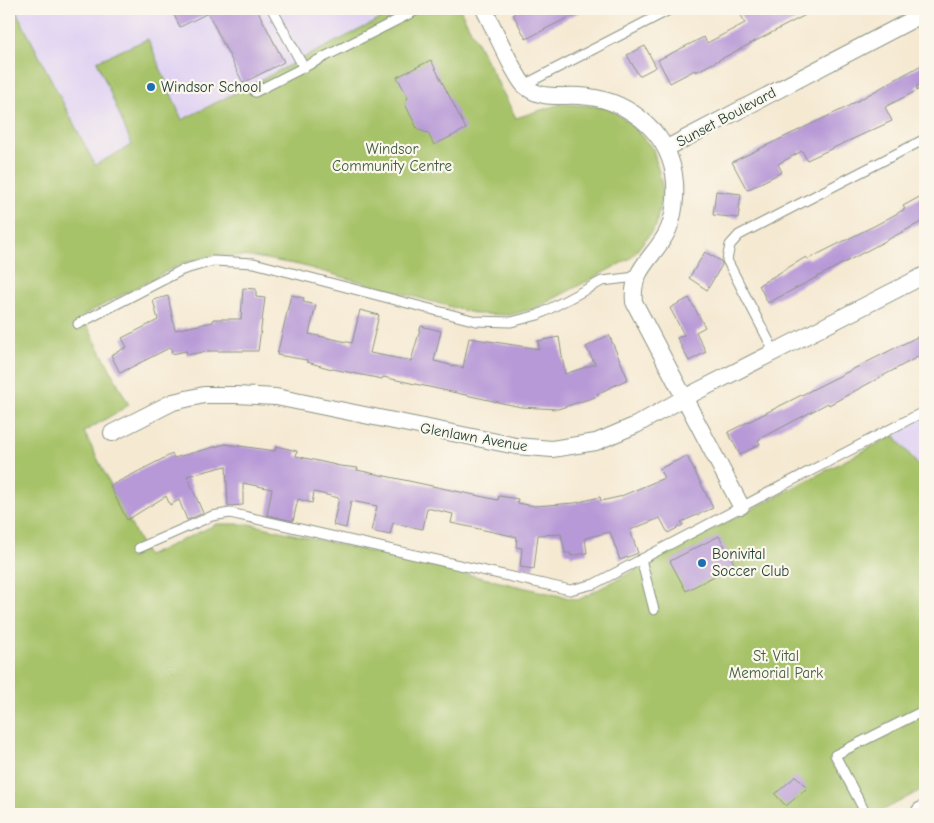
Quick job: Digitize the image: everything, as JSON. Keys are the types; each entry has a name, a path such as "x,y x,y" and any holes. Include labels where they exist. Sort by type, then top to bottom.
{"street":[{"path":"484,9 524,85 540,95 595,97 624,107 651,128 667,148"},
{"name":"Sunset Boulevard","path":"636,277 666,235 672,220 675,185 667,148 925,13"},
{"name":"Glenlawn Avenue","path":"112,433 173,402 204,395 235,395 276,397 516,446 552,449 596,442 636,425 684,398 925,275"},
{"path":"636,277 632,288 634,302 741,506"}],"lane":[{"path":"272,9 304,68"},
{"path":"524,85 672,9"},
{"path":"256,92 416,10"},
{"path":"775,353 727,260 730,245 738,235 925,139"},
{"path":"78,324 182,270 213,261 254,264 476,321 511,322 538,315 602,281 636,277"},
{"path":"139,548 212,516 230,513 570,590 594,584 925,410"},
{"path":"641,559 654,610"},
{"path":"866,814 835,755 925,710"}],"shaded area":[{"name":"Windsor School","path":"15,9 400,9 95,165"},
{"path":"925,418 925,474 894,435"}],"green space":[{"path":"9,9 15,9 95,165 132,145 97,61 148,39 182,120 400,9 460,9 516,118 560,104 606,107 629,122 653,149 663,189 656,226 631,258 536,308 510,315 477,314 299,265 254,257 215,255 181,264 82,316 129,405 84,432 147,556 217,524 250,524 578,600 894,435 925,474 925,788 876,814 9,814"}],"building":[{"path":"171,9 257,9 284,62 243,83 208,13 180,27"},
{"path":"523,9 585,9 526,39 513,14"},
{"path":"738,9 817,9 696,72 695,70 670,83 658,60 704,37 707,43 745,23"},
{"path":"645,46 656,67 639,76 627,55"},
{"path":"431,60 466,129 434,145 428,133 418,130 405,104 408,97 397,77"},
{"path":"925,63 925,82 916,87 918,90 885,107 892,121 807,160 802,151 778,164 782,172 747,190 732,162 843,109"},
{"path":"716,191 741,194 738,218 713,215"},
{"path":"925,194 925,220 768,303 759,285 806,257 808,259 876,225 905,209 903,206"},
{"path":"705,252 721,261 722,265 707,290 689,278"},
{"path":"243,288 256,289 256,297 265,298 258,351 208,351 187,355 186,351 172,354 171,347 120,373 111,355 127,347 122,338 158,320 153,300 168,296 175,330 213,322 213,319 241,319"},
{"path":"291,295 304,298 303,302 316,305 309,334 352,343 360,310 379,315 370,353 411,361 421,326 441,331 434,361 463,368 469,338 539,349 538,341 559,337 565,374 595,364 586,347 609,335 628,379 597,394 598,396 558,409 521,407 383,377 382,379 328,368 307,362 307,360 277,355"},
{"path":"689,298 705,327 696,332 706,352 689,361 677,338 684,335 670,308"},
{"path":"925,333 925,353 829,405 828,403 758,440 760,444 740,455 728,432"},
{"path":"225,444 275,451 276,446 297,451 296,456 498,500 499,496 518,499 517,503 535,506 575,503 600,497 601,501 619,497 664,478 659,469 687,456 713,508 681,522 683,525 668,533 660,518 630,530 638,553 620,560 610,532 585,538 587,553 571,556 570,553 565,553 561,534 538,535 534,569 520,567 522,548 516,547 517,537 451,523 453,514 427,508 423,529 393,523 390,535 371,531 377,506 351,501 346,528 333,525 339,498 314,492 312,503 298,499 293,521 267,515 272,489 243,483 243,505 228,506 226,466 187,476 203,513 187,520 179,500 170,505 166,496 127,520 110,486 172,454 174,458"},
{"name":"Bonivital Soccer Club","path":"719,536 735,565 686,591 670,561"},
{"path":"796,776 807,788 786,806 775,794"}],"place":[{"name":"Windsor School","path":"151,87"},
{"name":"Bonivital Soccer Club","path":"702,563"}],"park label":[{"name":"Windsor Community Centre","path":"392,158"},
{"name":"St. Vital Memorial Park","path":"776,664"}]}
